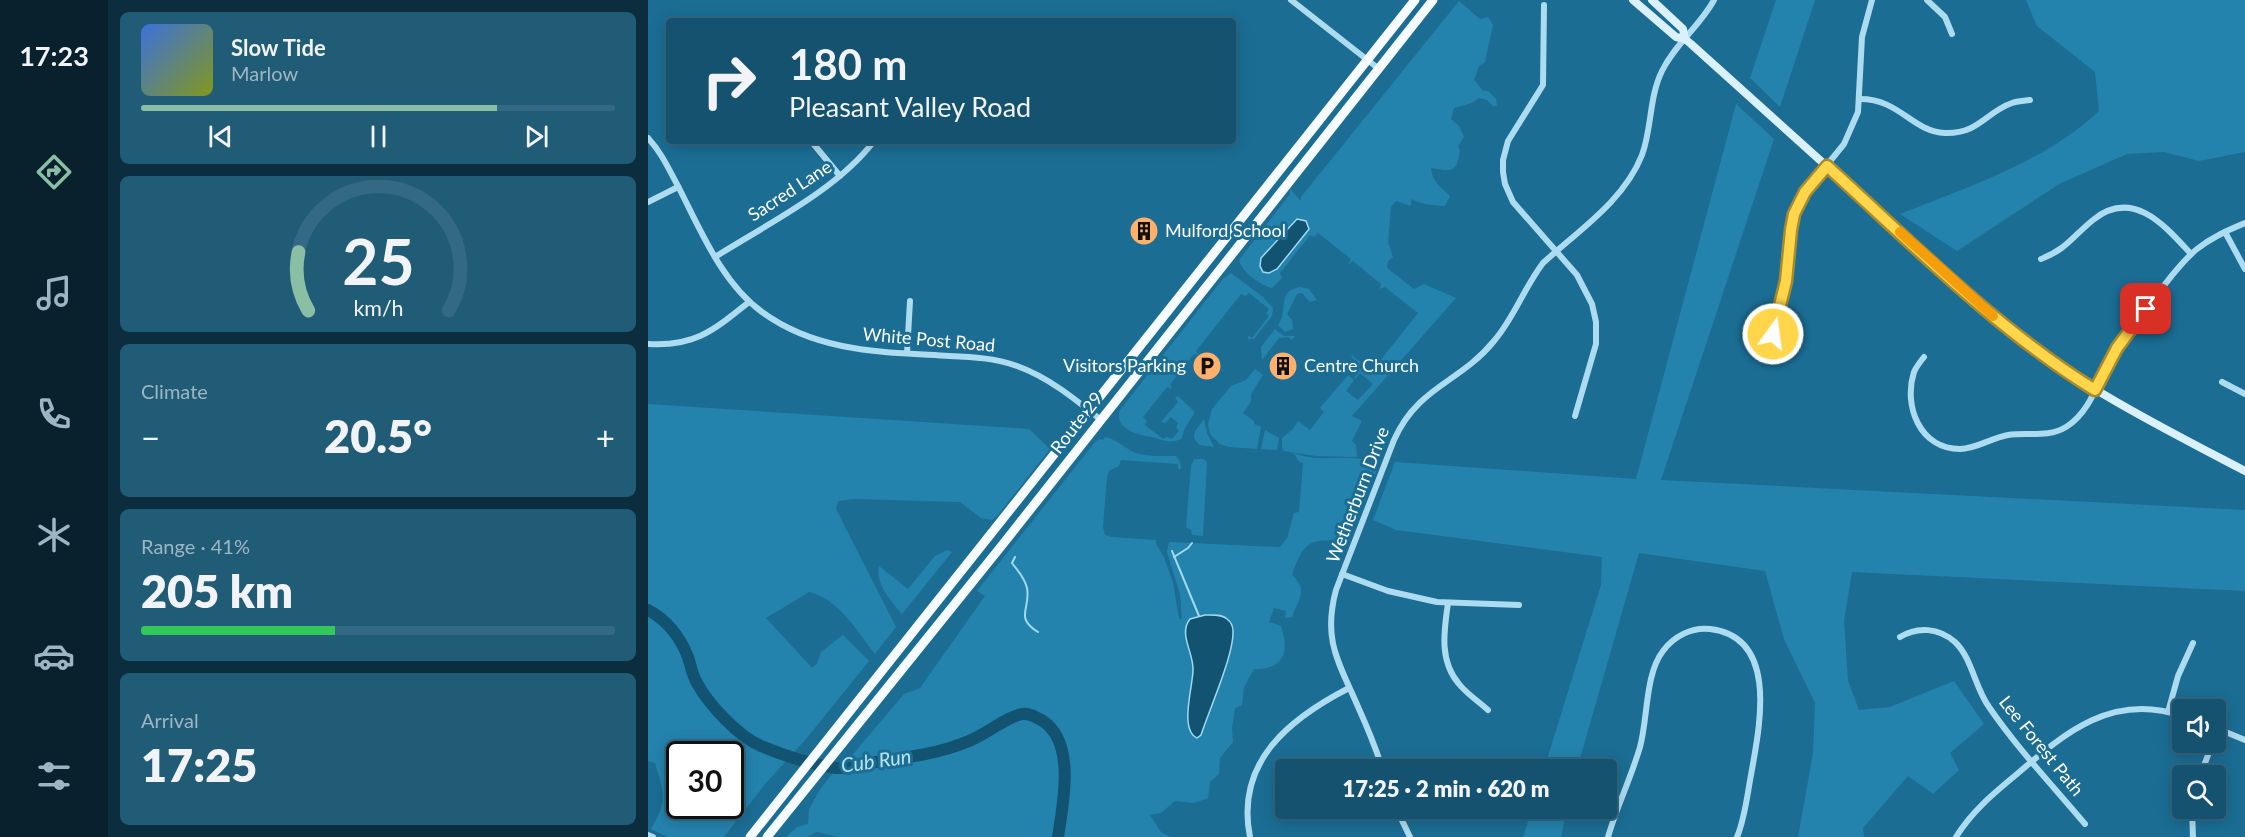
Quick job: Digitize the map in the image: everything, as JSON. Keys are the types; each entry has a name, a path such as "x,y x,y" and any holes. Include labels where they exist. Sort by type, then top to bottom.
{"main road":[{"name":"Route 29","path":"750,837 1415,0"},
{"name":"Route 29","path":"767,837 1433,0"},
{"path":"1634,0 1676,37 1686,39 2009,330 2095,390 2245,471"},
{"path":"1652,0 1683,29 1686,39"}],"street":[{"path":"1291,0 1379,69"},
{"name":"Wetherburn Drive","path":"1379,759 1336,658 1331,630 1333,602 1342,574 1403,421 1428,394 1471,364 1493,343 1510,320 1533,276 1556,251 1613,200 1629,179 1645,144 1660,74 1672,54 1707,13 1714,0"},
{"path":"1773,334 1786,281 1794,214 1805,192 1827,166 1848,135 1858,112 1862,37 1872,0"},
{"path":"1927,0 1945,16 1952,34"},
{"path":"1544,5 1543,85 1508,141 1503,160 1503,172 1505,184 1513,202 1585,286 1592,304 1596,322 1595,352 1575,416"},
{"path":"1860,99 1886,103 1923,127 1936,132 1948,133 1972,128 2010,103 2030,100"},
{"name":"White Post Road","path":"648,138 665,160 715,257 732,282 749,302 783,326 814,340 856,349 981,358 1016,365 1045,379 1101,420"},
{"path":"813,144 840,176"},
{"name":"Sacred Lane","path":"715,257 840,176 857,162 872,144"},
{"path":"648,202 678,187"},
{"path":"2041,259 2061,250 2099,216 2112,210 2125,208 2141,211 2155,218 2191,254"},
{"path":"1924,357 1915,369 1912,380 1911,399 1914,416 1922,431 1940,445 1951,448 1971,447 2007,436 2058,431 2075,420 2089,403 2111,359 2126,336 2191,254 2208,241 2245,223"},
{"path":"2225,232 2245,269"},
{"path":"908,353 910,301"},
{"path":"648,344 674,344 700,337 716,328 749,302"},
{"path":"2223,382 2245,394"},
{"path":"1342,574 1388,591 1448,603 1519,606"},
{"path":"1448,603 1444,644 1448,665 1460,686 1488,710"},
{"path":"1608,837 1640,747 1653,674 1658,659 1674,639 1690,631 1706,629 1723,632 1738,640 1754,659 1759,676 1759,728 1743,818 1737,837"},
{"name":"Lee Forest Path","path":"1900,637 1915,630 1934,631 1956,644 1965,657 1988,706 2085,824"},
{"path":"2168,712 2178,675 2193,643"},
{"path":"1250,837 1246,813 1249,790 1256,771 1274,744 1301,716 1349,688"},
{"path":"1956,837 1986,800 2068,732 2096,718 2132,710 2172,713"},
{"path":"2226,735 2245,740"},
{"path":"1401,819 1410,837"},
{"path":"2192,819 2193,837"},
{"path":"648,835 653,837"}],"shaded area":[{"path":"1776,0 1815,0 1780,107 1750,78"},
{"path":"2026,0 2245,0 2245,152 2199,161 2164,152 2127,154 2059,184 1957,251 1900,214 2005,172 2055,145 2099,111 2095,72 2037,26"},
{"path":"1459,1 1480,19 1488,17 1493,25 1485,62 1479,66 1474,80 1483,91 1488,91 1496,99 1497,106 1479,98 1472,103 1454,108 1451,119 1459,126 1464,137 1458,146 1460,151 1458,162 1450,170 1431,168 1435,181 1450,196 1445,206 1424,204 1411,199 1411,206 1396,201 1391,207 1388,243 1393,257 1388,261 1387,268 1414,289 1424,284 1456,298 1352,416 1362,421 1352,441 1356,445 1357,457 1316,456 1284,451 1282,438 1293,429 1298,421 1310,430 1324,412 1320,408 1348,375 1354,380 1346,391 1358,400 1373,384 1360,373 1354,378 1359,371 1358,362 1351,357 1354,353 1353,356 1372,371 1418,313 1385,287 1380,289 1381,284 1353,261 1348,265 1351,259 1318,233 1314,237 1310,235 1280,273 1282,278 1272,288 1252,277 1243,269 1239,260 1290,194 1290,189 1301,201 1301,197"},
{"path":"1736,104 1774,139 1661,480 2245,510 2245,591 1852,572 1844,621 1848,681 1859,710 1890,707 1954,681 1984,724 1950,753 1959,770 1933,794 1908,776 1863,828 1864,837 1798,837 1813,753 1815,703 1784,639 1765,571 1639,553 1580,759 1547,759 1601,585 1602,557 1396,530 1373,520 1395,462 1636,479"},
{"path":"1297,219 1306,221 1309,229 1277,269 1269,273 1263,272 1260,266 1261,258"},
{"path":"1231,273 1263,297 1273,308 1272,316 1254,339 1248,339 1248,336 1252,338 1269,316 1266,313 1269,309 1249,293 1245,296 1241,294 1196,351 1199,355 1194,354 1170,384 1172,389 1167,387 1143,417 1147,421 1145,425 1163,439 1167,437 1172,439 1179,431 1176,428 1178,423 1171,417 1165,423 1161,422 1178,402 1175,398 1178,396 1195,412 1182,438 1168,441 1128,430 1120,422 1120,410 1222,280"},
{"path":"1300,287 1309,289 1317,300 1310,302 1302,293 1297,294 1287,314 1292,320 1293,329 1285,332 1278,325 1283,314 1285,297 1293,289"},
{"path":"1275,329 1284,336 1295,336 1292,340 1288,337 1279,338 1262,360 1261,347"},
{"path":"1255,369 1263,375 1251,394 1251,402 1243,413 1254,421 1254,424 1261,427 1257,449 1220,444 1210,434 1208,424 1212,409 1231,386 1246,380"},
{"path":"648,404 1029,429 1050,449 992,520 981,518 960,502 854,499 838,501 836,509 896,627 875,654 838,608 820,596 809,592 766,618 812,668 817,664 821,652 843,635 869,661 744,811 744,741 666,741 666,819 738,819 724,837 668,837 651,829 660,811 663,797 655,763 648,761"},
{"path":"1204,419 1207,433 1214,447 1199,445 1194,438 1195,431"},
{"path":"1265,430 1279,438 1277,450 1261,449"},
{"path":"1105,437 1136,453 1151,456 1176,456 1180,462 1181,469 1178,469 1178,464 1121,460 1119,466 1109,471 1107,477 1103,527 1105,535 1112,537 1156,540 1173,583 1179,619 1182,618 1180,594 1167,552 1169,542 1280,547 1287,538 1294,513 1299,512 1303,463 1298,461 1293,453 1314,458 1366,460 1378,467 1349,542 1318,541 1306,547 1301,553 1292,575 1300,586 1301,595 1292,617 1285,618 1286,611 1274,608 1269,622 1281,626 1285,644 1282,658 1272,666 1254,669 1244,687 1242,705 1235,708 1232,728 1233,742 1220,758 1219,774 1210,782 1208,798 1194,803 1175,801 1161,813 1150,815 1161,832 1170,837 838,837 817,832 807,837 786,837 797,827 808,824 809,809 821,788 841,763 854,753 904,694 920,688 985,596 977,591 1096,441 1103,440"},
{"path":"1194,459 1203,459 1207,462 1203,536 1192,535 1191,530 1186,527 1191,466"},
{"path":"947,550 952,552 902,614 882,586 878,573 879,566 908,589 935,556"},
{"path":"1205,615 1225,617 1231,623 1233,631 1230,654 1201,735 1197,738 1189,726 1188,717 1193,664 1186,631 1190,619"},
{"path":"1529,819 1565,819 1561,837 1523,837"}],"waterway":[{"path":"1174,557 1192,543"},
{"path":"1172,551 1199,616"},
{"path":"1015,557 1012,563 1027,588 1025,617 1031,627 1038,632"},
{"name":"Cub Run","path":"648,610 667,624 677,636 688,657 697,683 725,719 743,735 761,746 807,762 840,768 919,755 944,750 969,741 1017,715 1028,714 1038,718 1053,731 1064,759 1064,792 1058,837"}],"slow traffic":[{"path":"1900,232 1993,316"}],"place":[{"name":"Mulford School","path":"1144,231"},
{"name":"Visitors Parking","path":"1207,366"},
{"name":"Centre Church","path":"1283,366"}],"route":[{"path":"1773,334 1789,266 1794,214 1805,192 1827,166 2009,330 2095,390 2117,348 2146,309"}]}
